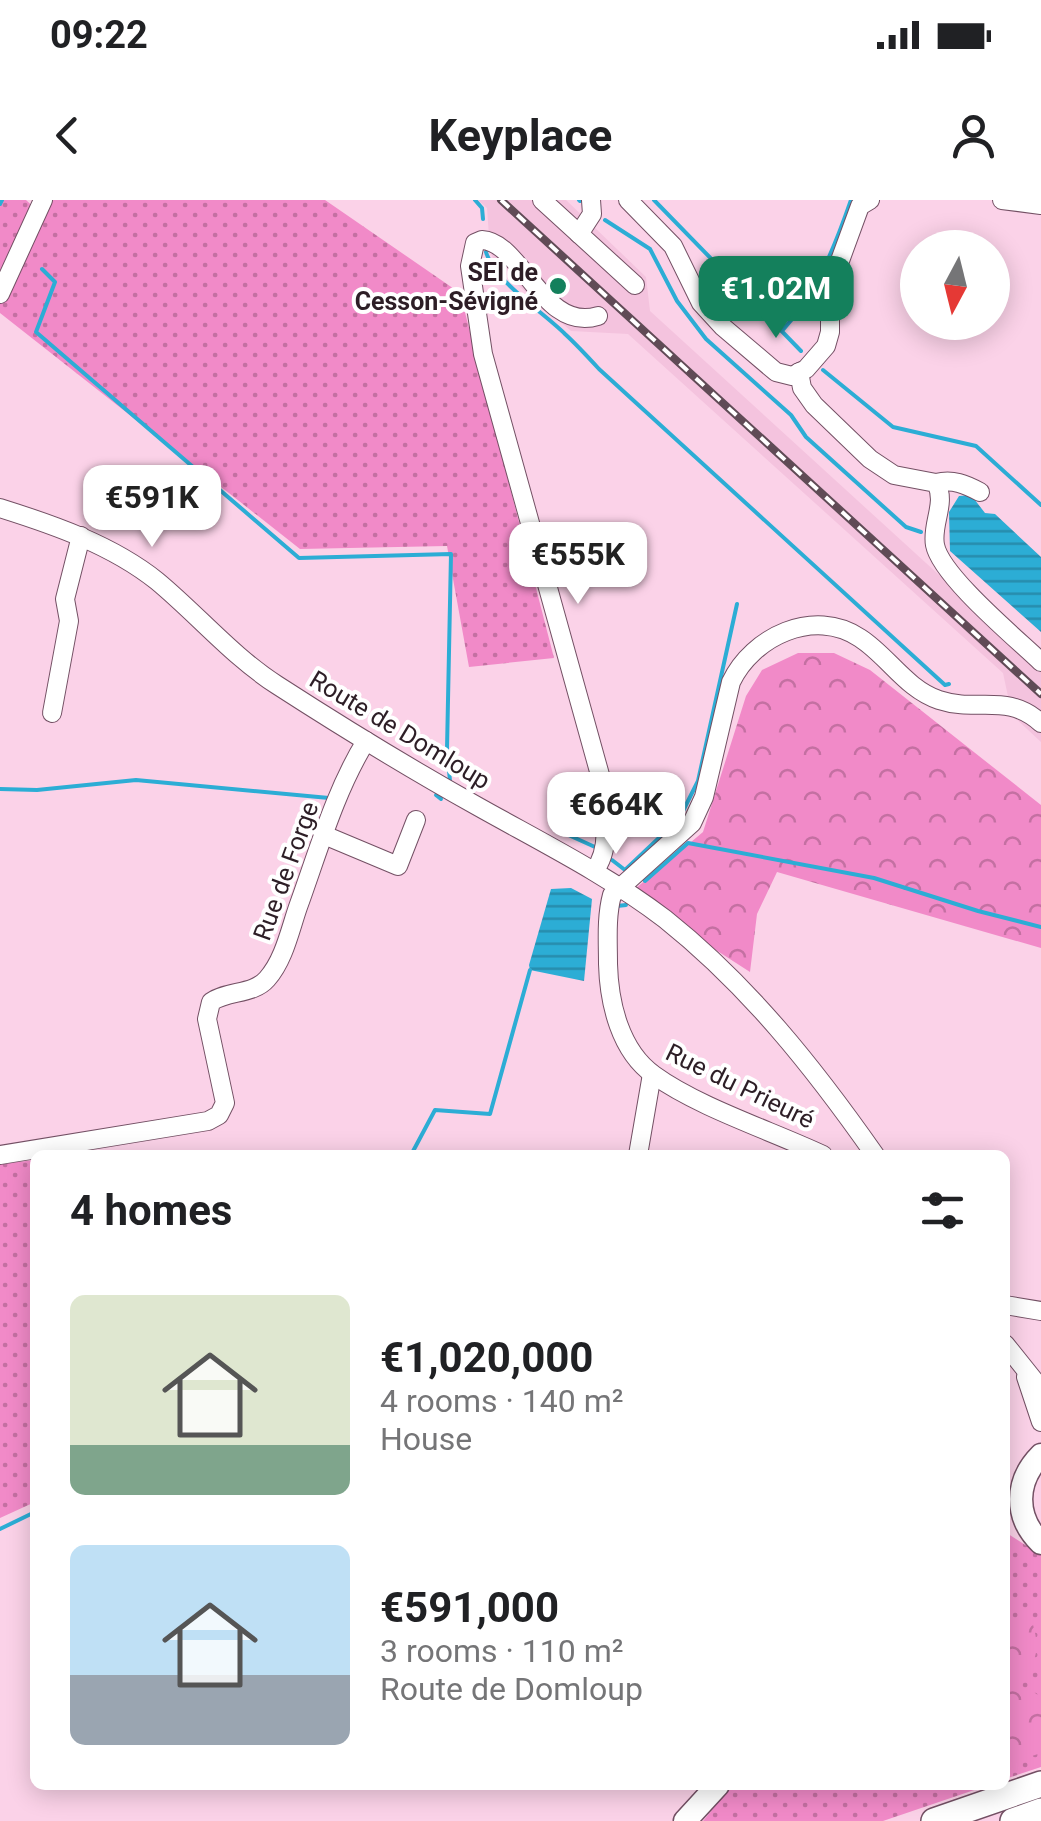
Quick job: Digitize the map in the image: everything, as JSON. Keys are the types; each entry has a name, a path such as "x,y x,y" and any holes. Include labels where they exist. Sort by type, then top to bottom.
{"highway":[{"path":"934,1821 1041,1784"},
{"path":"1013,1821 1041,1812"}],"main road":[{"path":"1035,1536 1014,1490 1041,1455"},
{"path":"1010,1525 1035,1536"},
{"path":"685,1821 713,1790"}],"street":[{"path":"0,294 43,200"},
{"path":"542,200 636,285"},
{"path":"579,234 592,214 591,200"},
{"path":"628,200 673,246 701,303 723,327 776,372 792,376 820,356 826,346 833,277 860,206 870,200"},
{"path":"1002,200 1041,205"},
{"path":"594,871 602,859 605,837 600,774 480,332 470,266 475,243 482,240 501,244 530,282 568,315 584,320 598,316"},
{"path":"799,372 802,388 814,405 870,458 894,474 936,483 947,480 980,492"},
{"path":"936,483 940,502 934,539 936,552 950,574 1041,662"},
{"name":"Route de Domloup","path":"0,508 81,536 154,579 258,672 366,740 594,871 663,918 742,988 806,1060 871,1150"},
{"path":"52,714 69,621 65,599 81,536"},
{"path":"619,888 692,822 704,797 731,682 738,668 758,645 793,629 840,629 861,638 924,693 968,705 1006,704 1028,711 1041,723"},
{"name":"Rue de Forge","path":"55,1150 82,1148 208,1121 219,1114 225,1103 208,1019 211,1002 221,995 250,990 266,980 279,959 324,836 366,740"},
{"path":"324,836 398,866 416,820"},
{"name":"Rue du Prieuré","path":"619,888 609,906 610,998 633,1053 652,1074 812,1150"},
{"path":"639,1150 652,1074"},
{"name":"Rue de Forge","path":"0,1154 30,1152"},
{"path":"1010,1305 1041,1310"},
{"path":"1015,1365 1041,1389"},
{"path":"1015,1365 1041,1422"}],"shaded area":[{"path":"478,200 566,200 646,277 650,311 1041,668 1041,742 1012,715 1003,673 628,334 571,331 496,266 490,250 487,208"}],"green space":[{"path":"0,200 26,200 42,215 52,200 325,200 460,293 554,658 469,667 447,546 300,549 0,313"},
{"path":"798,653 834,653 870,670 1041,805 1041,948 777,872 757,914 750,972 629,894 703,832 746,696 762,670"},
{"path":"30,1161 30,1504 0,1518 0,1164"},
{"path":"1010,1535 1041,1555 1041,1767 1010,1777"},
{"path":"1023,1610 1029,1611 1036,1652 1017,1689 1041,1697 1041,1753 1010,1763 1010,1613 1014,1629"},
{"path":"728,1790 974,1790 883,1821 703,1821"}],"water":[{"path":"971,495 985,513 995,514 1041,557 1041,632 950,551 949,512 959,496"},
{"path":"571,888 592,899 584,981 530,970 529,965 551,889"}],"waterway":[{"path":"0,204 2,200"},
{"path":"475,200 482,208 483,219"},
{"path":"654,200 801,351"},
{"path":"782,331 823,269 851,200"},
{"path":"605,220 650,249 677,301 706,339 906,527 921,532"},
{"path":"486,252 509,285 599,369 945,685 949,684"},
{"path":"42,269 55,282 36,332 299,558 451,554 447,749 450,781"},
{"path":"823,370 893,427 976,446 1041,505"},
{"path":"612,860 625,870 679,819 698,781 737,604"},
{"path":"0,789 37,790 136,780 329,798"},
{"path":"436,795 441,799"},
{"path":"553,828 595,847"},
{"path":"645,881 688,843 874,878 1041,927"},
{"path":"617,906 626,905"},
{"path":"414,1150 435,1110 490,1114 530,970"},
{"path":"0,1529 30,1514"}],"railway":[{"path":"501,200 1041,694"}],"place":[{"name":"SEI de Cesson-Sévigné","path":"558,286"}]}
